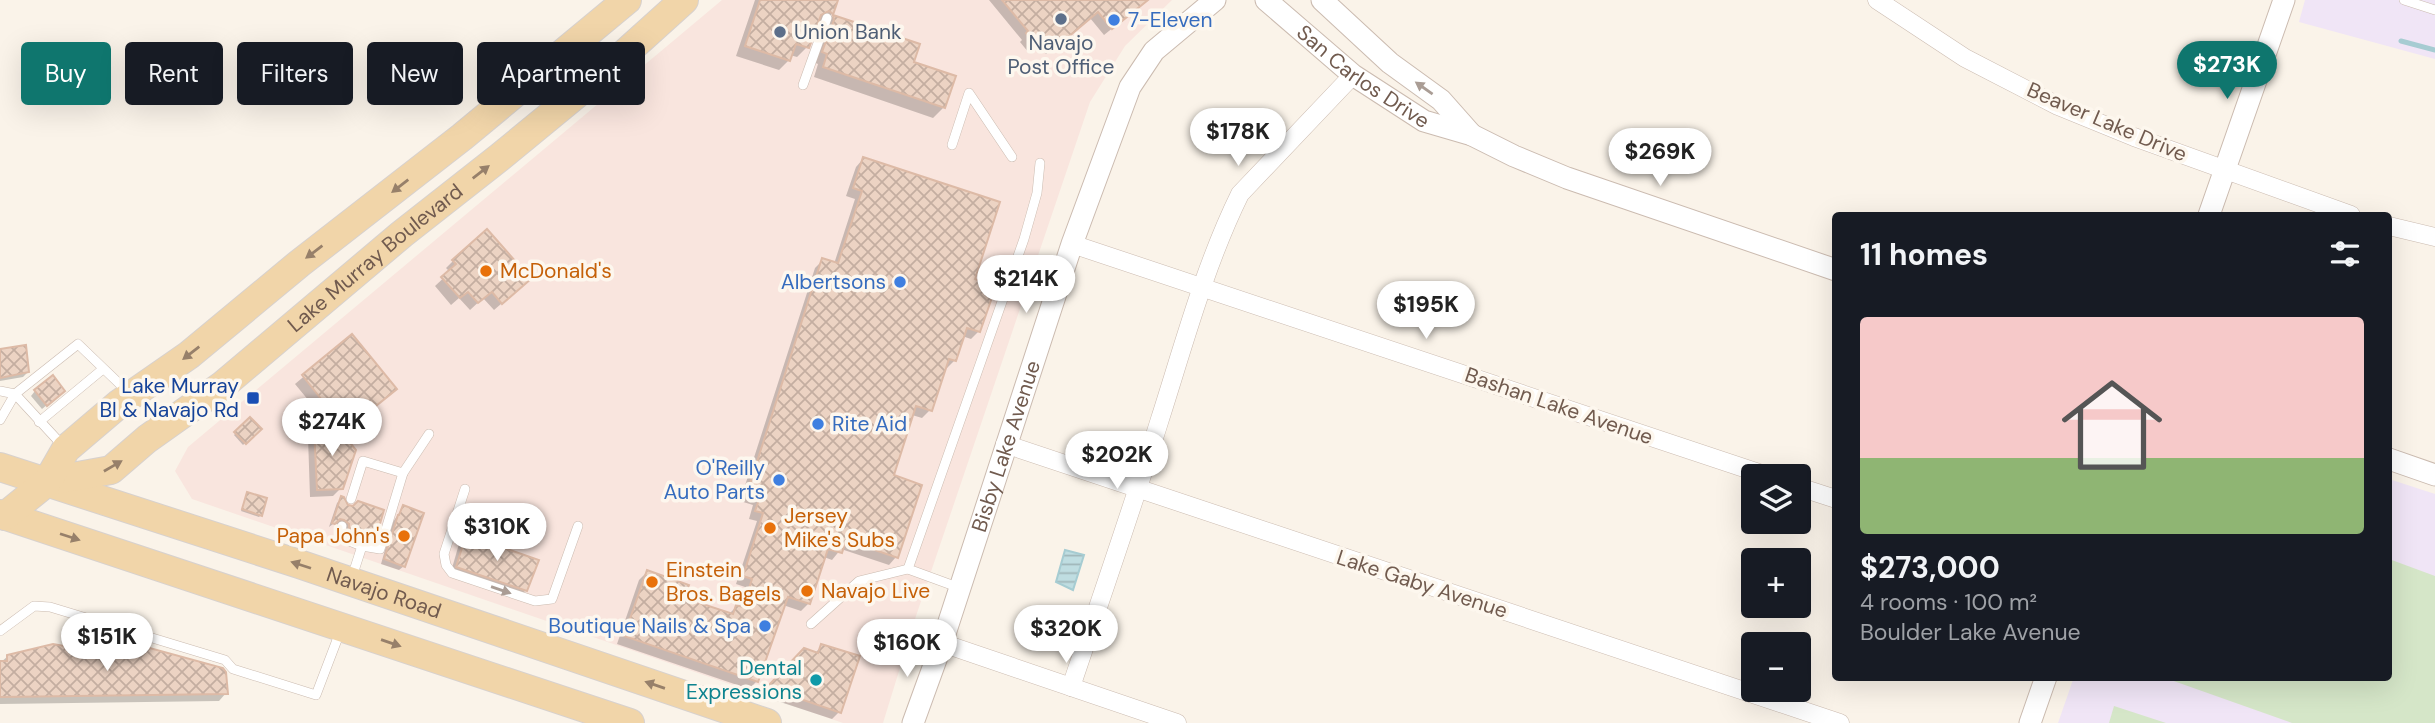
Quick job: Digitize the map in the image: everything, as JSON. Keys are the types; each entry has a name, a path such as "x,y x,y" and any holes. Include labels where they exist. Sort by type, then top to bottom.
{"main road":[{"name":"Lake Murray Boulevard","path":"631,42 655,12 684,0"},
{"name":"Lake Murray Boulevard","path":"3,515 47,482 66,449 132,395 189,355 300,263 462,137 624,1"},
{"path":"618,42 624,17 624,1"},
{"name":"Lake Murray Boulevard","path":"47,482 111,470 147,439 223,385 401,234 563,105"},
{"name":"Navajo Road","path":"0,467 766,723"},
{"path":"3,515 630,723"},
{"path":"446,661 475,658 554,685 569,684 581,675 589,663"}],"street":[{"name":"Bisby Lake Avenue","path":"913,723 1072,244 1130,87 1154,51 1215,0"},
{"name":"San Carlos Drive","path":"1266,0 1353,75 1423,121 1472,135 1567,178 1832,269"},
{"name":"San Carlos Drive","path":"1322,0 1390,63 1441,100 1472,135"},
{"name":"Beaver Lake Drive","path":"1877,0 1965,58 2059,106 2134,137 2343,212"},
{"path":"2209,212 2284,0"},
{"path":"1071,687 1203,286 1240,194 1353,75"},
{"path":"2392,227 2435,237"},
{"name":"Bashan Lake Avenue","path":"1072,244 1741,467"},
{"name":"Lake Gaby Avenue","path":"1005,444 1840,723"},
{"path":"2392,460 2435,475"},
{"path":"1811,490 1832,498"},
{"path":"941,645 1177,723"},
{"path":"2030,723 2045,681"}],"lane":[{"path":"2404,0 2435,10"},
{"path":"803,85 827,18"},
{"path":"952,145 969,93 1012,157"},
{"path":"908,569 1024,239 1037,193 1040,163"},
{"path":"0,420 15,394 78,344 132,395"},
{"path":"39,422 103,369"},
{"path":"0,391 15,394 66,449"},
{"path":"342,526 339,537 362,546 380,549 403,473 429,434"},
{"path":"351,499 363,461 403,473"},
{"path":"465,489 444,554 446,565 452,573 535,601 552,599 578,526"},
{"path":"350,582 362,546"},
{"path":"811,624 859,581 908,569 960,588"},
{"path":"0,631 34,606 50,607 225,660 233,669 316,695 342,626"},
{"path":"877,638 889,631 941,645"}],"shaded area":[{"path":"722,0 1172,0 1125,46 1090,102 916,616 883,723 843,723 192,499 175,471 188,447 597,105 645,105 645,64"},
{"path":"2305,0 2435,0 2435,59 2299,22"},
{"path":"2392,480 2435,494 2435,723 2058,723 2073,681 2392,681"}],"green space":[{"path":"2392,560 2435,576 2435,723 2292,723 2174,681 2392,681"},
{"path":"2114,706 2166,723 2109,723"}],"water":[{"path":"1065,550 1084,555 1073,590 1056,582"}],"building":[{"name":"Union Bank","path":"760,0 838,0 833,15 829,11 821,15 809,48 796,44 790,61 745,46"},
{"path":"1002,0 1148,0 1112,29 1098,12 1055,48 1047,39 1037,47 1026,33 1028,31"},
{"path":"833,15 920,44 914,62 956,76 945,108 823,67 827,54 822,52 834,20"},
{"path":"863,157 1000,202 975,279 996,286 980,332 967,328 956,361 949,359 932,411 916,406 894,475 922,485 898,558 846,540 842,553 828,549 810,604 788,597 758,682 624,636 647,570 689,585 684,598 733,614 736,605 743,607 752,579 743,576 763,513 755,511 760,497 747,493 822,258 838,263 862,191 853,188"},
{"name":"McDonald's","path":"487,229 531,279 502,304 492,292 478,303 468,292 460,298 441,277 456,264 452,260"},
{"path":"352,334 397,389 346,430 302,375"},
{"path":"26,345 29,372 0,378 0,349"},
{"path":"53,375 65,391 47,406 34,390"},
{"path":"250,417 262,429 246,444 234,432"},
{"path":"337,427 356,450 343,489 317,490 314,428"},
{"path":"247,492 267,498 262,516 242,509"},
{"path":"341,496 348,505 353,506 358,501 384,510 375,541 354,534 355,530 349,528 349,524 344,520 332,523"},
{"name":"Papa John's","path":"403,505 424,513 405,567 384,559"},
{"path":"466,535 539,560 527,591 456,567"},
{"path":"124,641 223,668 226,672 228,694 0,697 0,661 7,661 7,655 53,644 81,649 101,647 101,642"},
{"name":"Dental Expressions","path":"821,644 860,656 841,713 768,686 804,648 818,653"}],"waterway":[{"path":"2401,41 2435,50"}],"place":[{"name":"Navajo Post Office","path":"1061,19"},
{"name":"7-Eleven","path":"1114,20"},
{"name":"Union Bank","path":"780,32"},
{"name":"McDonald's","path":"486,271"},
{"name":"Albertsons","path":"900,282"},
{"name":"Lake Murray Bl & Navajo Rd","path":"253,398"},
{"name":"Rite Aid","path":"818,424"},
{"name":"O'Reilly Auto Parts","path":"779,480"},
{"name":"Jersey Mike's Subs","path":"770,528"},
{"name":"Papa John's","path":"404,536"},
{"name":"Einstein Bros. Bagels","path":"652,582"},
{"name":"Navajo Live","path":"807,591"},
{"name":"Boutique Nails & Spa","path":"765,626"},
{"name":"Dental Expressions","path":"816,680"}]}
